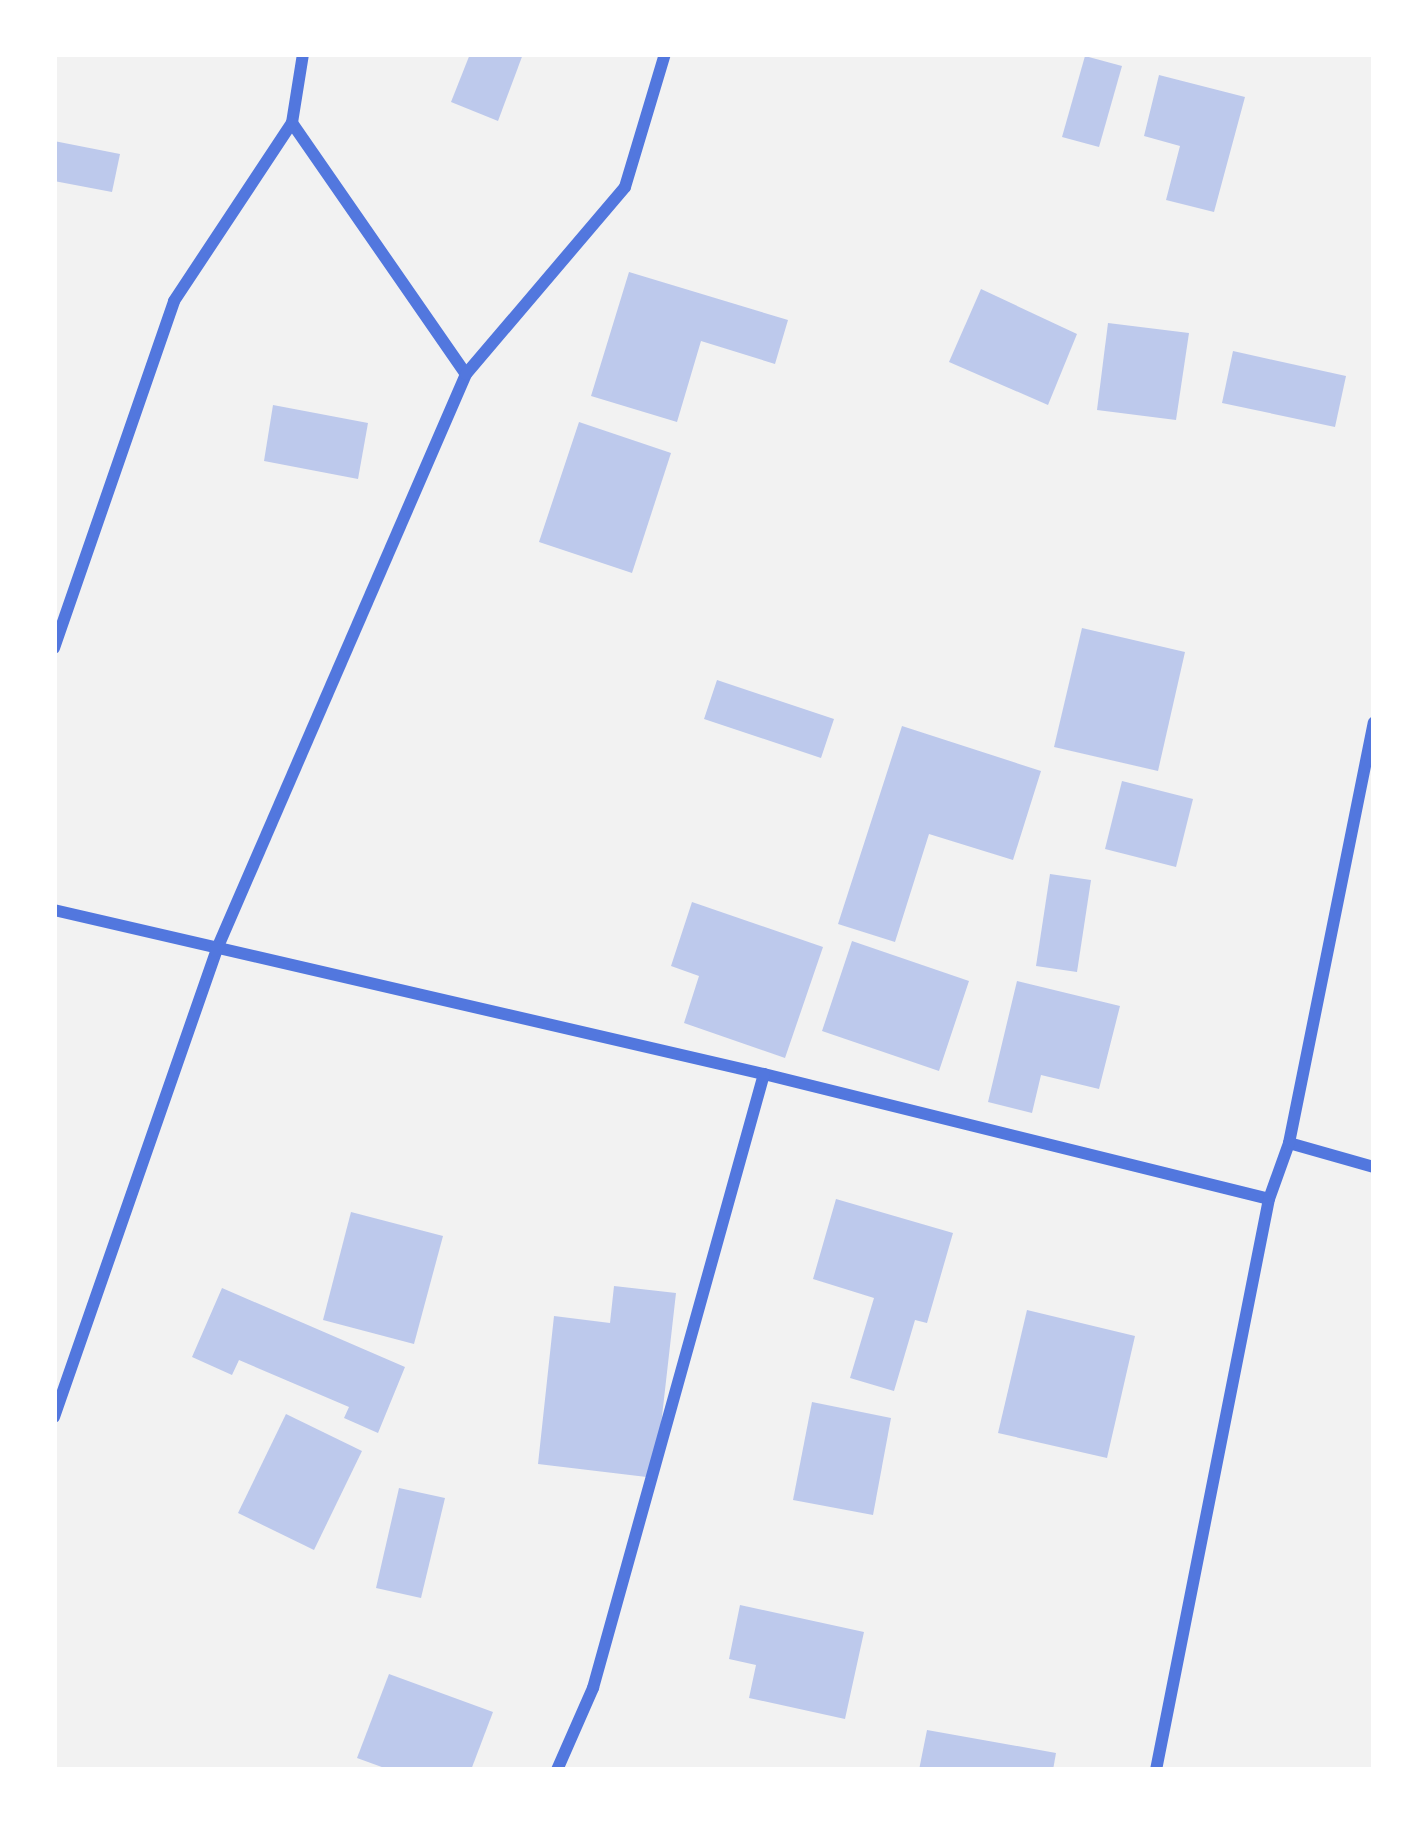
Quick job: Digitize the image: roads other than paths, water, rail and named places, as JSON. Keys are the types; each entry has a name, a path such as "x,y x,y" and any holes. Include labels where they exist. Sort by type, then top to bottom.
{"street":[{"path":"54,648 174,301 292,123 303,54"},
{"path":"54,1417 216,952 466,374 625,187 665,54"},
{"path":"292,123 466,374"},
{"path":"1156,1770 1269,1199 1289,1143 1374,722"},
{"path":"54,910 216,952 764,1074 1269,1199"},
{"path":"557,1770 600,1667 764,1074"},
{"path":"1289,1143 1374,1167"}]}
